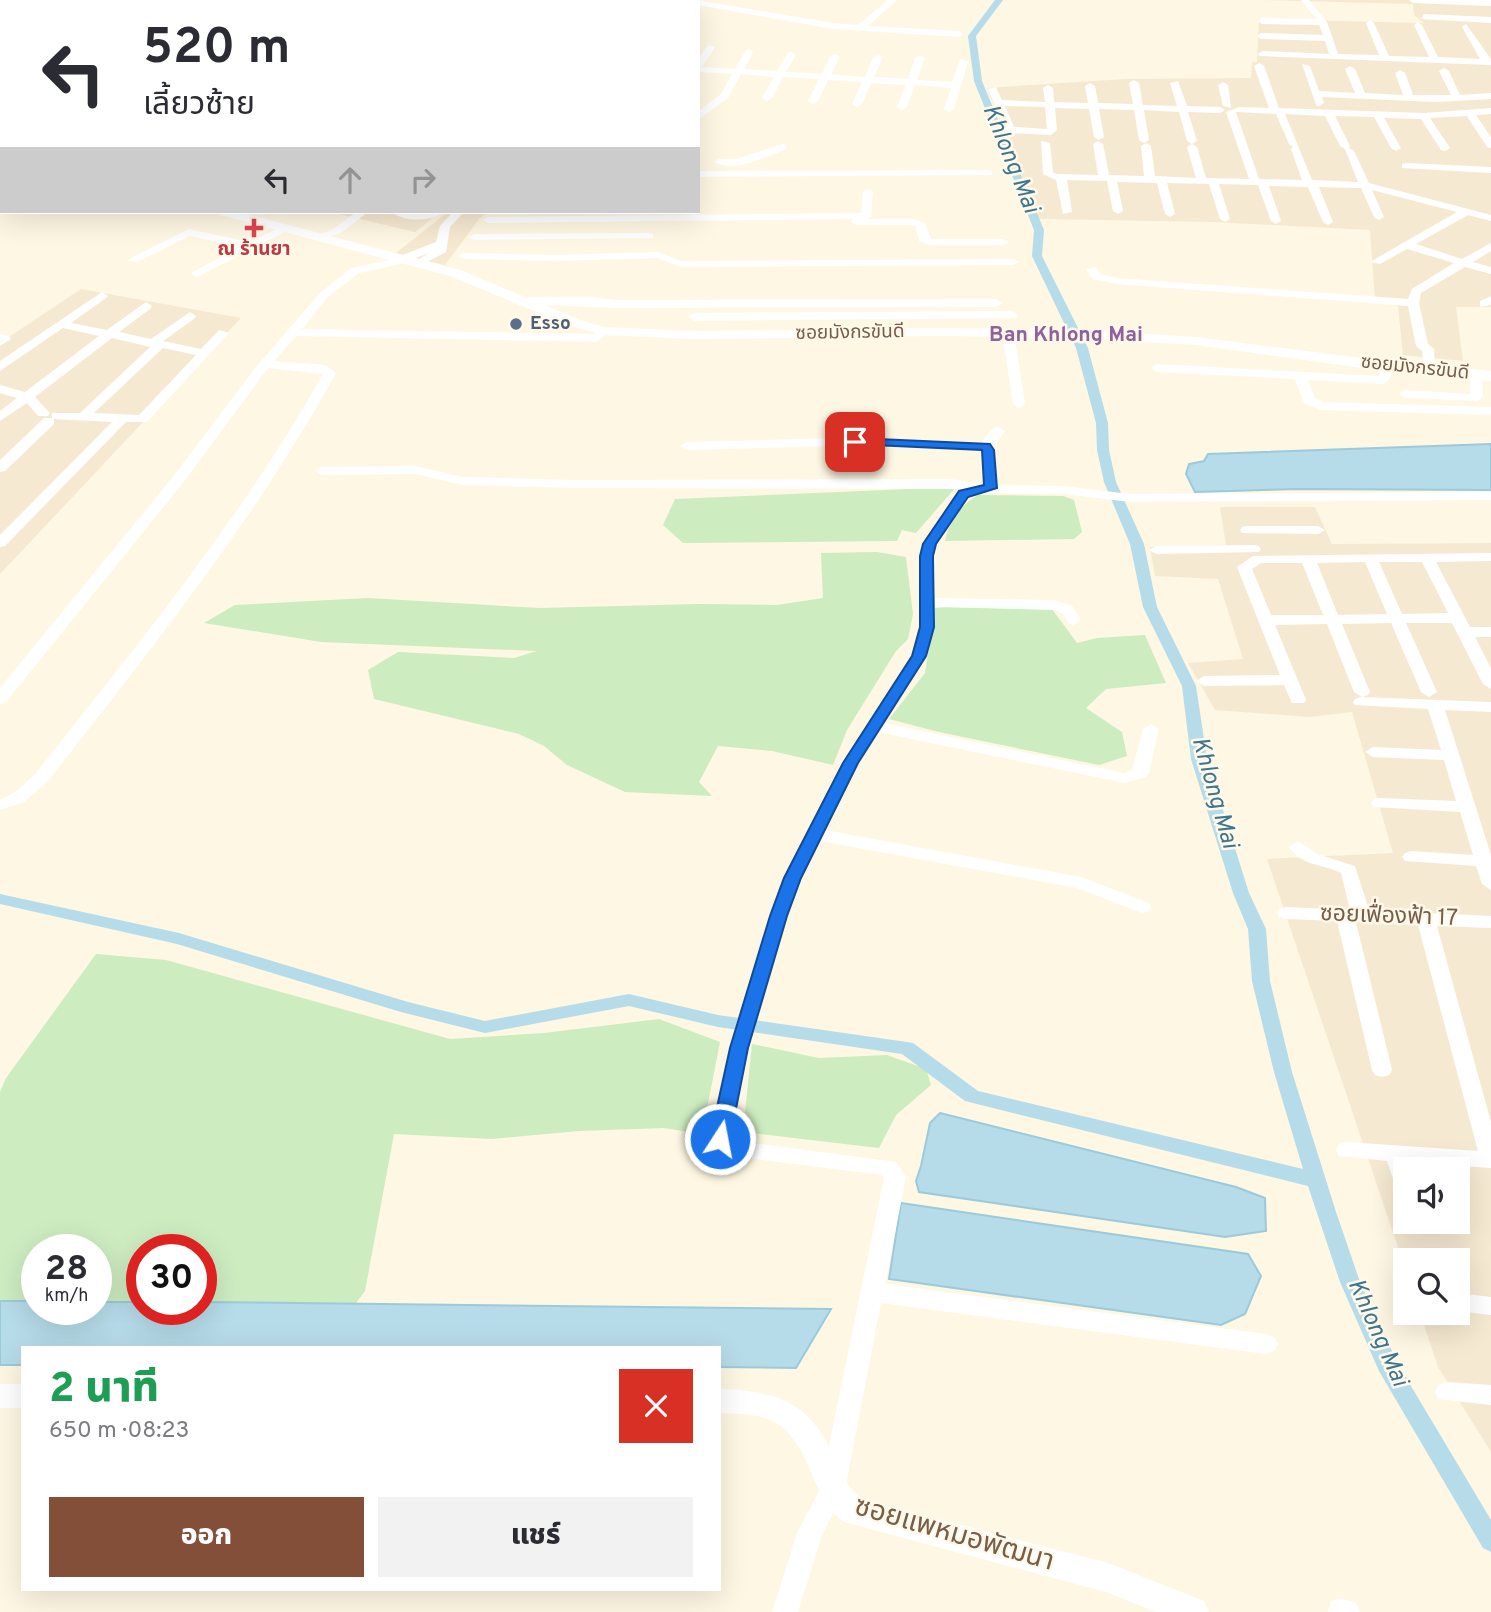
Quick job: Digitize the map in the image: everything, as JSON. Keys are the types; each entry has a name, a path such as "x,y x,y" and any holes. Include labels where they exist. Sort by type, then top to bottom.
{"street":[{"path":"860,28 892,0"},
{"path":"1305,0 1321,19"},
{"path":"1413,0 1491,3"},
{"path":"1433,0 1440,18"},
{"path":"1477,1 1488,20"},
{"path":"700,2 808,23 959,34"},
{"path":"1435,60 1421,21 1440,18 1488,20"},
{"path":"1262,21 1323,23 1334,56"},
{"path":"1370,23 1385,58"},
{"path":"1466,27 1488,62"},
{"path":"1261,36 1328,38"},
{"path":"700,54 711,47 700,65"},
{"path":"700,115 725,96 749,52"},
{"path":"1262,54 1488,62"},
{"path":"767,98 791,55"},
{"path":"813,101 835,57"},
{"path":"857,104 878,58"},
{"path":"902,107 920,58"},
{"path":"949,109 963,61"},
{"path":"1259,66 1328,222"},
{"path":"1305,66 1315,94 1347,148 1379,217"},
{"path":"700,68 955,85"},
{"path":"1350,69 1361,96"},
{"path":"1444,71 1457,98"},
{"path":"1400,73 1409,98"},
{"path":"1134,83 1145,143 1170,214"},
{"path":"1175,83 1192,144 1225,219"},
{"path":"1223,85 1230,109 1276,221"},
{"path":"1090,86 1098,140 1118,211"},
{"path":"993,89 1012,131 1048,133 1052,130 1048,88"},
{"path":"1315,94 1409,98 1491,96"},
{"path":"999,103 1424,116 1491,111"},
{"path":"1377,114 1413,182 1467,211 1491,218"},
{"path":"1471,114 1491,145"},
{"path":"1424,116 1469,183"},
{"path":"1045,143 1048,174 1061,177 1365,185 1413,182 1459,168 1491,170"},
{"path":"700,162 737,162 783,147"},
{"path":"700,174 989,173"},
{"path":"1061,177 1068,212"},
{"path":"678,225 866,216 868,192"},
{"path":"1376,262 1467,211"},
{"name":"ซอยมังกรขันดี","path":"232,214 285,228 327,235 455,273 575,323 603,331 695,335 1066,333 1196,341 1386,373 1424,370 1483,375"},
{"path":"327,235 344,227 360,214"},
{"path":"410,214 430,217 435,214"},
{"path":"0,699 173,487 266,364 324,295 355,270 412,261 441,244 445,226 457,214"},
{"path":"455,273 474,237 496,214"},
{"path":"488,220 678,225 908,221 921,225 926,241 1003,242"},
{"path":"197,274 285,228"},
{"path":"133,260 189,232 250,246"},
{"path":"474,237 649,236"},
{"path":"1406,245 1491,271"},
{"path":"1424,370 1428,349 1422,346 1413,303 1416,291 1491,246"},
{"path":"464,256 527,262 575,258 621,261 658,255 664,256 672,269 1013,262"},
{"path":"470,278 482,257"},
{"path":"574,274 575,258"},
{"path":"380,266 402,275"},
{"path":"1092,270 1097,277 1117,281 1413,303"},
{"path":"0,368 102,296"},
{"path":"524,301 593,301 615,304 996,303"},
{"path":"0,417 146,306"},
{"path":"878,315 882,333"},
{"path":"694,317 1012,315"},
{"path":"83,417 155,345 190,316"},
{"path":"64,325 205,353"},
{"path":"292,332 597,338 603,331"},
{"path":"0,389 28,398 50,416 136,421 146,417 223,332"},
{"path":"1008,332 1019,404"},
{"path":"0,805 10,803 43,777 171,615 256,499 330,373 325,369 266,364"},
{"path":"1157,368 1300,376 1386,373 1384,383 1380,386 1351,390"},
{"path":"1405,394 1473,398 1477,396 1483,375"},
{"path":"1300,376 1309,400 1320,406 1491,411"},
{"path":"0,468 50,416"},
{"path":"1,542 121,420"},
{"path":"985,447 998,431"},
{"path":"687,446 855,442 985,447"},
{"path":"983,489 988,450 985,447"},
{"path":"322,471 415,470 469,482 751,485 951,483 983,489"},
{"path":"785,1612 810,1533 832,1490 894,1173 888,1168 731,1148 724,1145 720,1139 739,1048 778,916 837,786 919,656 927,627 927,556 930,544 964,494 983,489 1064,490 1101,497 1130,498 1241,514 1318,530"},
{"path":"1241,514 1491,496"},
{"path":"1241,514 1256,554"},
{"path":"1156,550 1308,559 1427,558 1489,561"},
{"path":"1256,554 1244,569 1298,700"},
{"path":"1370,558 1432,698 1491,884"},
{"path":"1427,558 1491,683"},
{"path":"1308,559 1362,697 1432,698 1491,707"},
{"path":"928,602 1054,605 1066,607 1073,620"},
{"path":"1265,620 1397,619 1461,625 1491,632"},
{"path":"1204,681 1289,680"},
{"path":"874,726 1125,778 1140,773 1151,729"},
{"path":"1373,752 1450,755"},
{"path":"1380,803 1467,807"},
{"path":"814,834 1081,883 1142,907"},
{"path":"1298,847 1318,863 1342,866 1349,870 1353,916 1382,1070"},
{"path":"1410,857 1483,861"},
{"name":"ซอยเฟื่องฟ้า 17","path":"1286,913 1491,922"},
{"path":"1347,1150 1491,1159 1426,919"},
{"path":"1396,1153 1397,1157"},
{"path":"872,1292 1266,1344"},
{"path":"1470,1303 1491,1306"},
{"path":"1447,1392 1491,1395"},
{"path":"0,1396 21,1396"},
{"name":"ซอยแพหมอพัฒนา","path":"721,1401 776,1407 788,1414 800,1424 813,1443 832,1490 844,1505 855,1512 1108,1578 1172,1606"}],"shaded area":[{"path":"1265,0 1491,0 1491,307 1456,307 1463,361 1403,355 1398,306 1375,301 1370,230 1214,222 1039,219 987,88 1125,79 1251,78 1252,62 1257,62 1259,19 1424,23 1414,15 1413,4"},
{"path":"338,214 438,214 415,232"},
{"path":"445,214 485,214 445,265 396,253"},
{"path":"81,289 241,318 0,574 0,343"},
{"path":"1220,507 1315,507 1332,544 1491,543 1491,1452 1438,1367 1424,1325 1470,1325 1470,1248 1398,1248 1394,1234 1470,1234 1470,1157 1393,1157 1393,1232 1267,859 1393,853 1352,712 1310,717 1215,710 1188,663 1243,659 1218,579 1155,576 1150,547 1226,545"}],"green space":[{"path":"956,487 916,533 902,530 897,541 683,543 663,525 675,499"},
{"path":"978,495 1063,496 1074,500 1082,532 1074,539 945,541 957,514"},
{"path":"877,552 906,557 913,614 908,639 896,651 847,730 833,765 772,751 718,746 699,782 712,796 625,792 567,765 544,746 519,734 374,699 368,670 398,652 514,658 537,651 321,642 204,623 235,605 368,598 540,608 777,605 823,598 821,553"},
{"path":"981,603 1052,609 1077,643 1097,638 1145,635 1166,683 1106,689 1086,708 1122,732 1127,756 1099,765 889,719 925,673 931,635 928,609"},
{"path":"96,954 166,960 450,1039 544,1033 659,1019 720,1042 702,1134 664,1128 579,1131 492,1139 394,1134 365,1291 356,1303 217,1302 217,1234 126,1234 126,1302 112,1302 112,1234 21,1234 21,1301 0,1301 0,1092 6,1078"},
{"path":"752,1044 819,1058 887,1055 926,1069 931,1085 896,1115 879,1148 743,1132"}],"water":[{"path":"1491,444 1491,490 1298,489 1195,492 1186,474 1189,464 1204,461 1208,454"},
{"path":"940,1113 1236,1187 1265,1198 1266,1231 1225,1237 919,1192 916,1181 930,1123"},
{"path":"901,1203 1248,1254 1261,1276 1245,1314 1221,1325 889,1279"},
{"path":"0,1301 21,1301 21,1325 112,1325 112,1302 126,1302 126,1325 217,1325 217,1302 831,1309 796,1368 721,1367 721,1346 21,1346 21,1365 0,1365"}],"waterway":[{"name":"Khlong Mai","path":"999,0 972,36 978,81 1039,230 1037,256 1082,348 1102,423 1103,450 1110,482 1137,544 1150,607 1189,686 1199,759 1241,893 1257,929 1261,981 1283,1072 1326,1212 1350,1282 1390,1371 1491,1541"},
{"path":"0,899 179,939 407,1008 485,1027 629,1000 718,1021 907,1048 972,1096 1316,1180"}],"place":[{"name":"ณ ร้านยา","path":"254,228"},
{"name":"Esso","path":"516,324"}],"district":[{"name":"Ban Khlong Mai","path":"1066,335"}],"route":[{"path":"720,1139 739,1048 792,878 850,763 913,669 924,642 928,609 927,556 930,544 964,494 976,489 991,488 987,469 988,448 976,445 855,442"}]}
